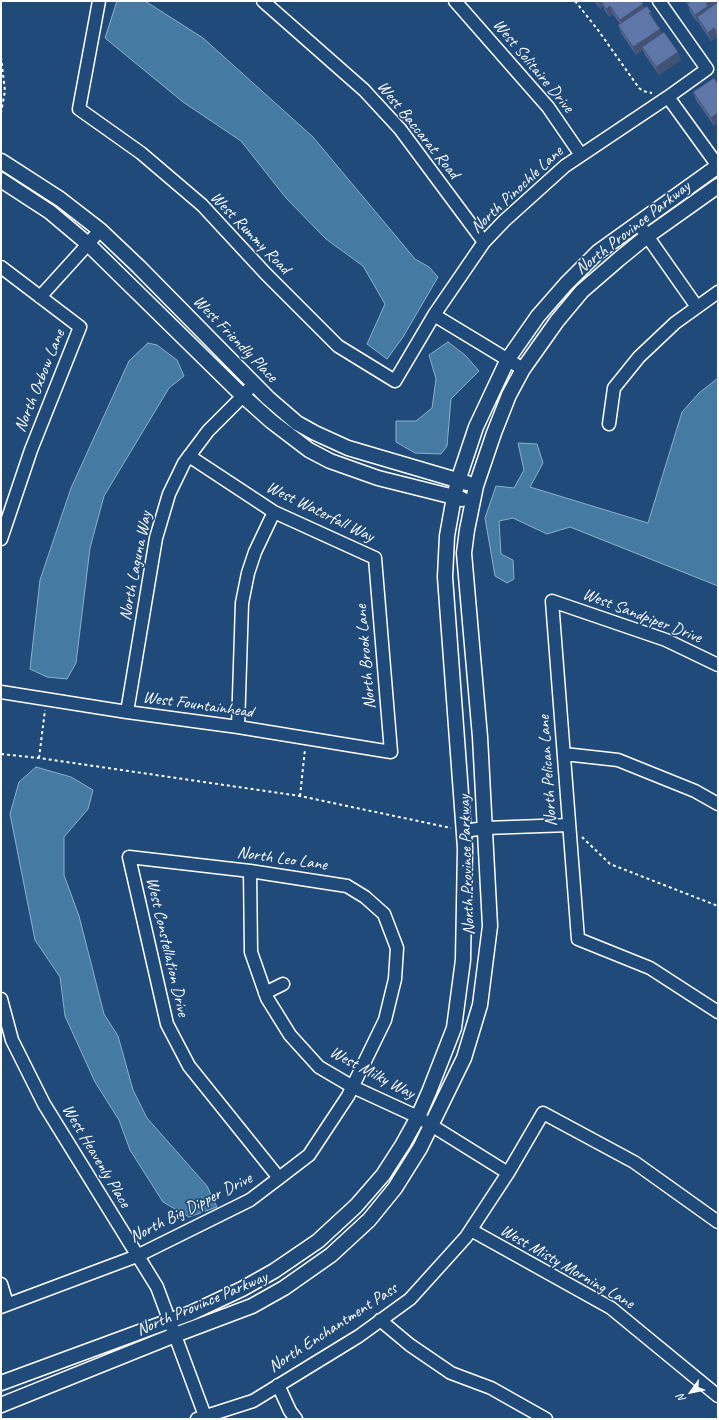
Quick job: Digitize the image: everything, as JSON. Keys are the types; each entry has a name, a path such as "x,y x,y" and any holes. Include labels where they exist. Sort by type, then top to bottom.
{"street":[{"name":"West Rummy Road","path":"99,1 79,108 141,153 202,205 266,274 338,346 395,381"},
{"name":"West Baccarat Road","path":"263,1 364,90 400,129 484,242"},
{"name":"West Solitaire Drive","path":"455,1 548,107 581,155"},
{"name":"North Pinochle Lane","path":"395,381 434,315 484,242 504,221 564,166 664,100 707,68 659,1"},
{"path":"664,100 718,166"},
{"name":"West Friendly Place","path":"1,161 60,198 100,230 139,267 253,384 297,423 348,448 476,486"},
{"name":"North Province Parkway","path":"1,1405 175,1335 252,1306 284,1288 331,1256 369,1220 395,1188 420,1148 425,1121 454,1028 463,960 465,848 445,577 447,536 458,481 476,427 508,359 538,316 566,284 598,252 718,166"},
{"name":"West Friendly Place","path":"1,180 50,212 88,244 243,396 271,421 309,450 330,461 378,478 474,502"},
{"name":"North Province Parkway","path":"1,1383 191,1313 242,1290 274,1271 318,1241 356,1206 383,1175 403,1144 425,1121 464,1058 480,1005 490,926 480,737 464,553 476,486 509,395 523,369 557,321 582,291 646,237 718,186"},
{"path":"638,223 646,237 697,308"},
{"path":"1,267 40,297 100,230"},
{"path":"609,424 614,388 639,357 675,323 718,292"},
{"name":"North Oxbow Lane","path":"1,539 31,450 80,327 40,297"},
{"path":"434,315 523,369"},
{"name":"North Laguna Way","path":"127,712 156,538 169,494 184,463 208,430 243,396 253,384"},
{"name":"West Waterfall Way","path":"189,456 274,512 375,558"},
{"path":"238,728 242,603 248,573 255,552 274,512"},
{"name":"North Brook Lane","path":"375,558 391,752"},
{"name":"West Sandpiper Drive","path":"552,601 666,640 718,665"},
{"name":"North Pelican Lane","path":"552,601 578,939 650,968 718,1012"},
{"name":"West Fountainhead","path":"1,692 391,752"},
{"path":"564,754 618,760 695,791 718,804"},
{"path":"464,831 485,828 569,824"},
{"name":"North Leo Lane","path":"129,856 250,871 346,886 365,897 384,914 397,948"},
{"name":"West Constellation Drive","path":"129,856 167,1024 189,1066 279,1178"},
{"name":"West Milky Way","path":"250,871 250,952 266,998 290,1035 319,1067 353,1087 425,1121 508,1173"},
{"name":"North Big Dipper Drive","path":"4,1305 137,1256 250,1200 309,1155 348,1096 385,1020 395,979 397,948"},
{"path":"265,993 283,984"},
{"name":"West Heavenly Place","path":"1,999 12,1040 44,1104 157,1287 170,1320 201,1418"},
{"name":"North Enchantment Pass","path":"201,1418 253,1401 359,1336 410,1299 466,1237 508,1173 543,1114 634,1162 718,1222"},
{"name":"West Misty Morning Lane","path":"471,1230 611,1308 718,1396"},
{"path":"1,1284 4,1305"},
{"path":"380,1320 410,1345 451,1373 491,1388 546,1419"},
{"path":"278,1385 290,1411 296,1419"}],"path":[{"path":"574,1 598,30 639,88 664,100"},
{"path":"1,57 5,91 1,113"},
{"path":"39,758 47,699"},
{"path":"300,796 307,738"},
{"path":"1,754 39,758 300,796 464,831"},
{"path":"569,824 610,864 718,906"}],"water":[{"path":"117,1 145,1 203,38 313,137 415,259 429,267 438,277 403,337 387,359 367,344 385,304 363,266 326,239 286,198 241,141 183,102 105,38"},
{"path":"448,342 465,355 479,371 451,399 447,446 441,454 415,453 396,442 396,421 416,421 432,408 436,379 429,355"},
{"path":"148,343 157,345 177,360 184,376 169,388 104,496 90,548 76,663 67,679 47,677 30,669 40,580 71,488 129,361"},
{"path":"718,378 718,586 570,527 547,534 513,518 499,521 501,554 513,560 514,579 507,583 495,576 485,518 496,486 514,488 524,470 518,443 537,444 543,463 530,487 648,523 682,412 699,393"},
{"path":"36,767 71,777 93,790 88,809 64,837 64,875 79,916 104,1014 118,1036 133,1090 147,1118 207,1186 217,1207 189,1217 163,1202 130,1150 119,1120 95,1082 65,1016 60,977 35,940 10,814 19,782"}],"building":[{"path":"601,1 641,1 643,4 620,20 610,6 606,9"},
{"path":"688,1 711,1 706,4 708,6 695,15 687,4 689,3"},
{"path":"718,2 718,34 714,28 708,33 697,17"},
{"path":"647,6 651,12 649,13 660,29 633,47 618,25"},
{"path":"664,32 678,52 656,67 642,47"},
{"path":"714,78 718,84 718,113 711,118 693,92"}]}
